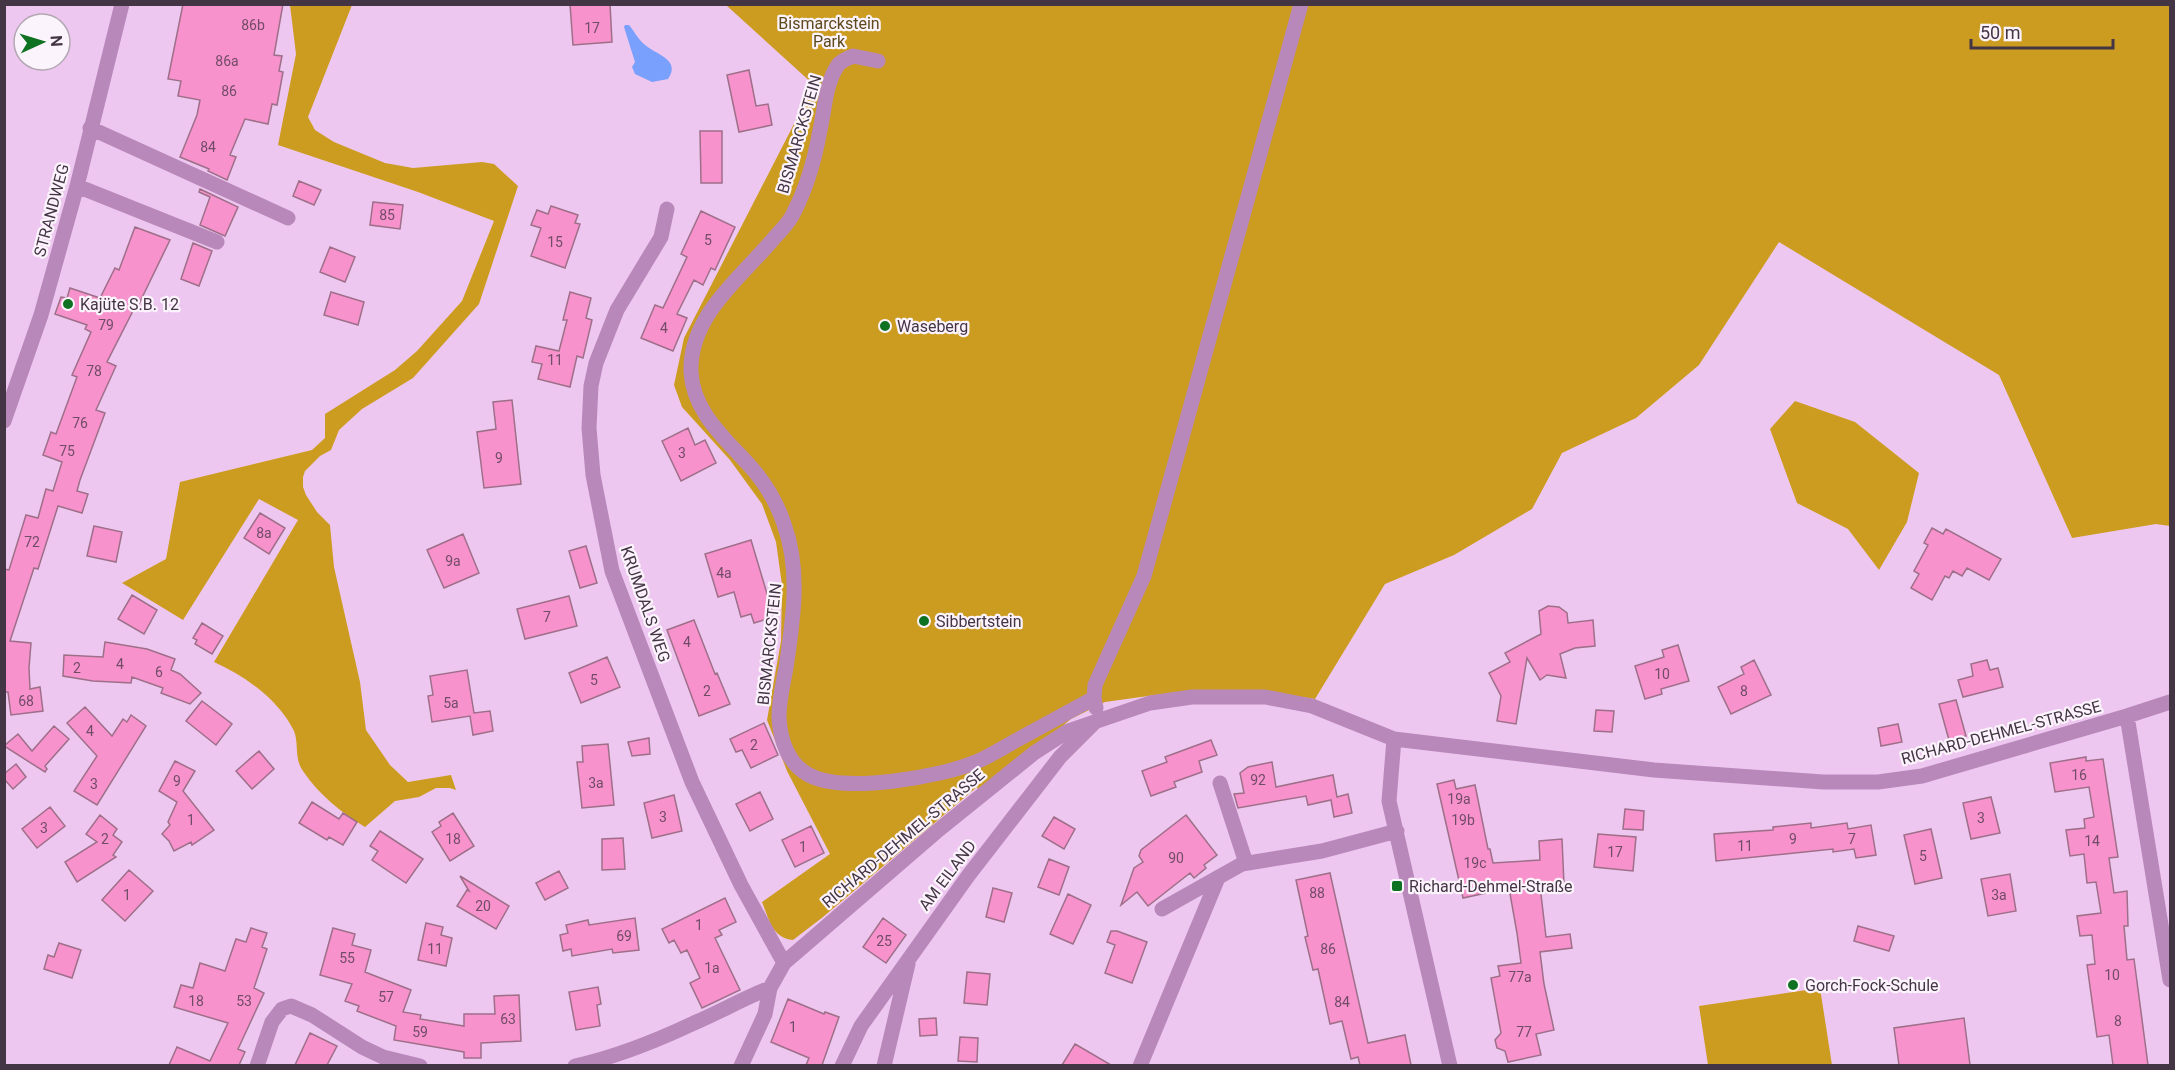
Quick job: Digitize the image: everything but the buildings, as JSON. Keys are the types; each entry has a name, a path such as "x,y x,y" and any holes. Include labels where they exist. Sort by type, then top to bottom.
{"street":[{"name":"STRANDWEG","path":"4,422 41,315 122,4"},
{"path":"1098,719 1094,698 1095,685 1144,576 1301,4"},
{"name":"BISMARCKSTEIN","path":"878,61 853,56 839,64 828,86 815,156 799,202 792,216 767,247 732,283 708,314 700,331 692,361 691,373 696,398 713,425 758,476 772,499 790,541 794,561 794,589 779,717 779,727 787,753 797,766 809,775 833,781 888,781 948,772 977,762 1094,698"},
{"path":"90,128 288,218"},
{"path":"76,186 218,242"},
{"name":"KRUMDALS WEG","path":"667,209 661,237 617,310 596,363 591,386 589,428 593,476 612,572 692,782 741,885 784,963"},
{"name":"RICHARD-DEHMEL-STRASSE","path":"741,1065 765,1014 770,988 784,963 936,832 1034,753 1068,731 1150,703 1192,697 1264,697 1312,706 1394,739 1654,770 1823,782 1878,782 1922,776 2170,702"},
{"path":"2127,716 2170,980"},
{"name":"AM EILAND","path":"842,1065 861,1026 910,955 1060,757 1098,719"},
{"path":"1394,739 1389,801 1450,1065"},
{"path":"1220,783 1246,863"},
{"path":"1162,909 1246,863 1322,850 1396,831"},
{"path":"1140,1065 1218,878"},
{"path":"884,1065 910,955"},
{"path":"576,1065 606,1058 648,1043 770,988"},
{"path":"257,1065 272,1022 282,1009 291,1006 312,1015 362,1047 383,1057 420,1065"}],"green space":[{"path":"290,5 352,5 308,117 315,130 334,142 385,163 413,168 482,162 494,164 518,186 479,304 413,378 362,409 339,430 331,450 320,456 305,471 303,477 306,495 317,512 330,525 334,567 360,682 366,730 390,765 408,782 451,775 456,790 436,788 419,797 395,801 365,827 331,803 309,780 298,761 294,731 270,699 237,674 214,662 298,520 259,499 183,620 122,583 166,559 180,482 312,450 325,438 325,414 395,370 417,351 462,301 494,221 418,192 278,145 296,54"},
{"name":"Bismarckstein Park","path":"726,5 2170,5 2170,526 2156,524 2072,538 1999,375 1779,242 1699,365 1636,418 1562,453 1532,509 1454,555 1385,584 1315,699 1251,690 1177,692 1105,702 1071,719 980,793 977,787 793,940 780,936 772,927 762,902 830,854 787,771 767,720 781,641 782,585 776,542 762,504 730,460 682,407 674,385 684,338 814,85"},
{"path":"1795,401 1855,422 1919,473 1907,522 1879,570 1848,529 1797,503 1770,429"},
{"path":"1820,988 1832,1065 1708,1065 1699,1006"}],"water":[{"path":"625,25 629,25 648,48 669,62 672,66 668,79 652,82 635,74 632,67 635,62"}],"place":[{"name":"Kajüte S.B. 12","path":"68,304"},
{"name":"Waseberg","path":"885,326"},
{"name":"Sibbertstein","path":"924,621"},
{"name":"Richard-Dehmel-Straße","path":"1397,886"},
{"name":"Gorch-Fock-Schule","path":"1793,985"}]}
